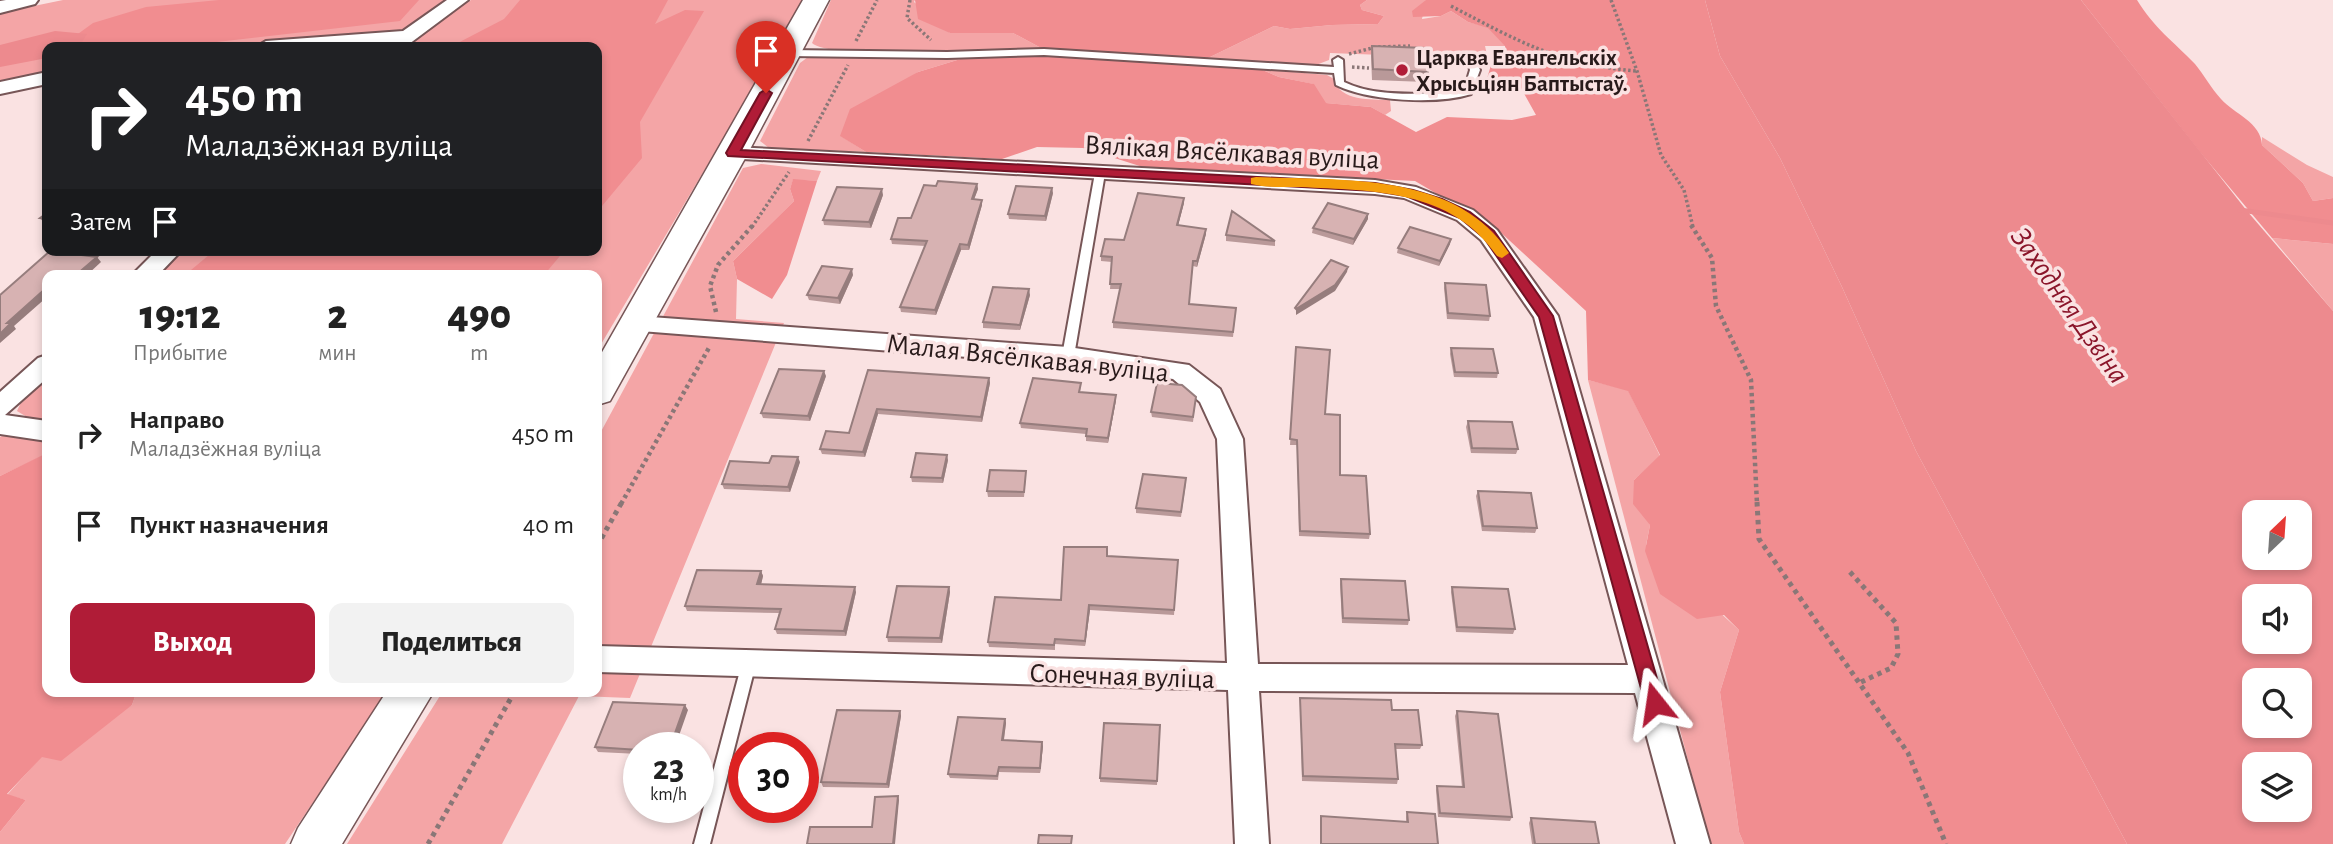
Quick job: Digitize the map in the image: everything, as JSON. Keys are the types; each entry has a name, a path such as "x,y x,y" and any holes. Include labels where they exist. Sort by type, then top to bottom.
{"main road":[{"path":"602,384 816,0"},
{"path":"315,844 408,697"}],"street":[{"path":"0,7 29,0"},
{"path":"399,42 459,0"},
{"path":"0,88 42,79"},
{"name":"Вялікая Вясёлкавая вуліца","path":"733,153 1386,189 1437,202 1465,215 1489,234 1546,316 1693,844"},
{"path":"150,270 165,256"},
{"name":"Малая Вясёлкавая вуліца","path":"637,324 1068,356 1180,371 1211,396 1230,439 1252,844"},
{"path":"0,407 42,369"},
{"path":"0,424 42,430"},
{"name":"Сонечная вуліца","path":"602,659 1242,678 1648,679"}],"lane":[{"path":"788,53 947,55 1045,52 1342,64 1339,83 1367,93 1455,96 1468,92 1475,70 1472,60"},
{"path":"1068,356 1100,173"},
{"path":"702,844 749,663"}],"path":[{"path":"910,0 907,18 947,55"},
{"path":"1611,0 1637,71 1661,155 1684,190 1691,224 1712,258 1716,306 1751,380 1759,540 1908,753 1946,844"},
{"path":"1451,6 1535,50 1596,68 1637,71"},
{"path":"1342,64 1352,52 1376,47 1410,46"},
{"path":"1360,67 1369,68"},
{"path":"602,538 720,330"},
{"path":"1850,572 1896,623 1898,654 1891,668 1859,683"},
{"path":"428,844 512,697"}],"shaded area":[{"path":"63,0 447,0 399,32 275,42 42,42 42,73 0,82 0,13"},
{"path":"219,0 419,0 400,21 217,42 67,42 93,23 146,7"},
{"path":"471,0 802,0 602,343 602,270 161,270 177,256 602,256 602,42 408,42"},
{"path":"520,0 668,0 655,24 685,10 704,11 640,122 642,158 602,206 602,42 460,42 504,19"},
{"path":"831,0 915,0 914,2 950,33 1013,33 1043,49 884,53 826,48 812,43"},
{"path":"915,0 1367,0 1360,5 1362,10 1384,16 1378,24 1290,29 1274,26 1208,58 1043,49 1013,33 950,33 918,19"},
{"path":"1367,0 1426,0 1422,19 1441,16 1451,11 1468,22 1488,27 1506,46 1485,46 1488,59 1330,53 1329,60 1316,65 1208,58 1274,26 1290,29 1378,24 1384,16 1362,10 1360,5"},
{"path":"1426,0 1705,0 1720,56 1780,158 1916,451 2127,844 1744,844 1739,832 1720,692 1739,630 1724,615 1697,619 1660,594 1645,551 1650,525 1633,504 1634,480 1660,455 1628,391 1588,380 1586,311 1497,229 1415,181 1146,168 1083,148 1037,147 1002,159 866,152 840,136 850,109 918,72 967,57 1045,54 1260,69 1279,77 1314,84 1326,103 1371,107 1416,132 1447,117 1512,120 1536,115 1521,88 1486,82 1491,65 1506,62 1505,46 1488,28 1468,22 1451,11 1441,16 1413,17 1412,11"},
{"path":"2081,0 2137,0 2157,26 2195,64 2221,99 2252,124 2262,145 2303,183 2313,201 2333,198 2333,244 2272,238 2200,152"},
{"path":"808,57 967,57 918,72 841,136 866,152 769,148 760,141 800,63"},
{"path":"1260,69 1327,75 1349,95 1390,100 1391,111 1385,115 1371,107 1325,103 1313,84 1279,77"},
{"path":"2262,137 2307,165 2333,177 2333,198 2313,201 2303,183 2262,145"},
{"path":"761,164 821,171 817,181 793,180 790,189 794,201 733,261 737,279 736,319 784,323 630,698 602,697 602,430 743,168"},
{"path":"793,179 817,181 787,275 772,299 737,279 733,261 794,201 790,189"},
{"path":"2272,238 2333,244 2333,311"},
{"path":"208,256 560,256 548,270 191,270"},
{"path":"1588,380 1628,390 1660,456 1634,480 1650,525 1646,545 1739,630 1720,692 1739,832 1744,844 1710,844"},
{"path":"42,381 42,419 27,417 17,411 23,398"},
{"path":"6,434 42,440 42,456 0,476 0,437"},
{"path":"42,455 42,697 135,697 132,705 61,761 42,757 7,794 26,800 0,832 0,476"},
{"path":"135,697 384,697 285,844 0,844 0,832 26,800 7,795 42,756 132,705"},
{"path":"439,697 578,697 502,844 347,844"}],"water":[{"name":"Заходняя Дзвіна","path":"1705,0 2081,0 2247,211 2333,311 2333,844 2127,844 1916,451 1780,158 1720,56"},
{"path":"55,31 87,34 82,42 42,42 42,59 0,67 0,45"}],"building":[{"path":"1372,46 1426,48 1428,72 1373,69"},
{"path":"938,181 977,184 972,199 982,200 968,245 960,244 935,310 900,307 927,241 891,239 898,218 911,218 924,185 936,186"},
{"path":"1016,186 1052,188 1045,216 1008,214"},
{"path":"837,187 882,189 869,222 823,220"},
{"path":"1138,193 1184,198 1177,225 1206,229 1197,261 1193,261 1189,304 1236,308 1233,332 1113,322 1121,284 1110,284 1112,257 1101,256 1105,239 1124,240"},
{"path":"1328,203 1368,214 1354,239 1313,228"},
{"path":"1232,211 1275,241 1226,235"},
{"path":"1410,227 1451,239 1440,261 1398,248"},
{"path":"44,256 97,257 82,270 42,270 42,292 7,323 11,323 0,334 0,295"},
{"path":"1331,260 1348,267 1335,285 1296,309 1295,308"},
{"path":"822,266 852,269 838,298 807,295"},
{"path":"1445,283 1486,285 1490,316 1448,313"},
{"path":"993,287 1029,289 1020,325 983,322"},
{"path":"1296,347 1330,350 1325,414 1340,415 1340,475 1366,476 1370,534 1300,531 1297,440 1290,439"},
{"path":"1451,348 1493,349 1498,373 1455,372"},
{"path":"779,369 824,371 808,416 761,413"},
{"path":"868,370 989,378 981,417 877,409 863,452 820,449 826,431 849,433"},
{"path":"1033,378 1081,383 1079,392 1116,395 1108,438 1086,436 1087,429 1020,423"},
{"path":"1157,383 1182,385 1196,397 1193,417 1151,412"},
{"path":"1468,421 1512,422 1518,449 1472,448"},
{"path":"916,453 947,455 942,478 911,477"},
{"path":"772,456 798,457 788,487 722,484 730,461 769,463"},
{"path":"990,470 1026,471 1024,492 987,491"},
{"path":"1143,474 1186,478 1181,512 1136,508"},
{"path":"1478,491 1531,493 1537,528 1483,526"},
{"path":"1064,547 1107,547 1107,556 1178,560 1174,610 1089,605 1085,641 1055,639 1054,645 988,642 995,597 1061,600"},
{"path":"697,570 761,571 757,584 855,587 844,631 775,629 781,609 685,606"},
{"path":"1341,579 1405,581 1409,620 1343,618"},
{"path":"897,586 949,587 940,638 887,637"},
{"path":"1452,587 1508,589 1515,629 1457,627"},
{"path":"1300,698 1391,700 1392,710 1418,710 1422,745 1395,744 1398,779 1303,776"},
{"path":"613,702 685,705 675,732 623,732 623,749 595,747"},
{"path":"837,710 900,711 887,784 821,782"},
{"path":"1457,711 1498,714 1512,817 1440,813 1437,786 1464,787"},
{"path":"958,717 1005,719 1002,740 1042,742 1040,768 999,767 997,776 948,774"},
{"path":"1104,723 1160,725 1157,781 1100,778"},
{"path":"898,796 893,844 807,844 810,827 872,827 875,797"},
{"path":"1407,812 1435,814 1438,844 1321,844 1321,816 1408,822"},
{"path":"1531,818 1595,822 1599,844 1535,844"},
{"path":"1039,835 1072,836 1071,844 1038,844"}],"waterway":[{"path":"2240,210 2333,223"}],"slow traffic":[{"path":"1256,181 1375,187 1408,192 1465,215 1489,234 1502,253"}],"place":[{"name":"Царква Евангельскіх Хрысьціян Баптыстаў.","path":"1402,70"}],"route":[{"path":"766,93 733,153 1375,187 1408,192 1465,215 1489,234 1546,316 1655,703"}]}
